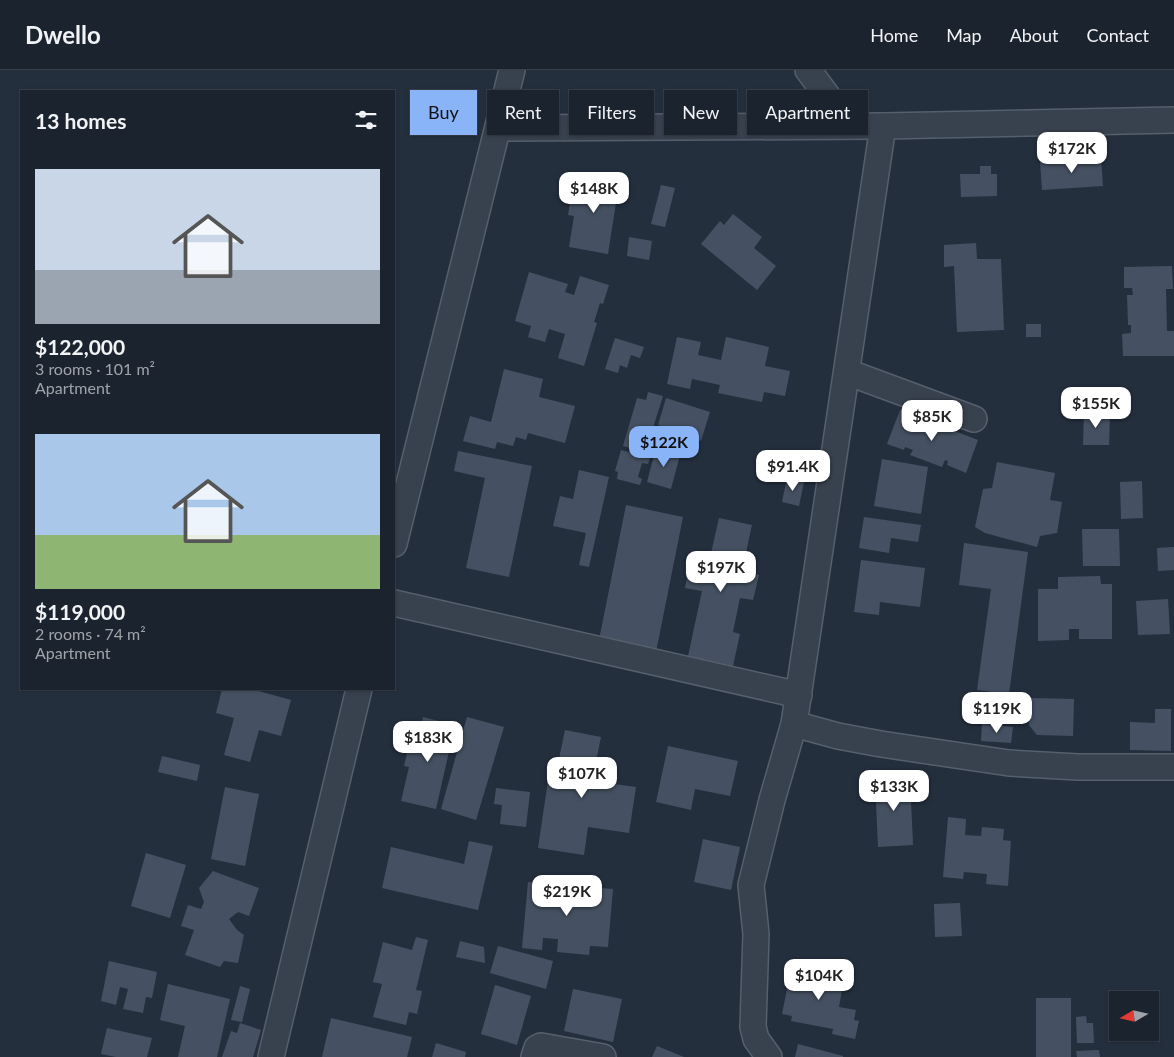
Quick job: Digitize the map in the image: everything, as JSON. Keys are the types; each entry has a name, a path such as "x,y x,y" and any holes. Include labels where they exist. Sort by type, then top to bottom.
{"street":[{"path":"507,90 512,70"},
{"path":"808,70 823,90"},
{"path":"868,126 1174,120"},
{"path":"769,1057 756,1039 752,1027 756,934 751,885 772,800 794,724 883,126"},
{"path":"559,128 747,127"},
{"path":"395,540 496,135"},
{"path":"847,372 974,419"},
{"path":"395,603 799,695"},
{"path":"272,1057 359,690"},
{"path":"794,724 872,743 1009,763 1078,767 1174,767"},
{"path":"534,1057 537,1048 541,1046 603,1057"}],"building":[{"path":"1101,158 1103,186 1042,190 1040,162"},
{"path":"980,166 991,166 991,174 997,174 997,196 961,197 960,174 980,174"},
{"path":"601,174 620,177 608,254 569,247 574,216 568,215 572,190 580,191 581,181 600,184"},
{"path":"661,185 675,188 665,227 651,224"},
{"path":"733,214 762,237 754,248 776,266 757,290 701,244 720,221 724,225"},
{"path":"629,237 652,241 649,260 627,256"},
{"path":"976,243 977,259 1001,259 1004,330 957,332 954,266 944,267 944,245"},
{"path":"1172,266 1173,289 1166,289 1167,331 1174,331 1174,356 1123,356 1122,334 1131,333 1131,325 1128,325 1127,295 1133,295 1132,288 1124,288 1124,267"},
{"path":"529,272 568,284 565,292 574,295 580,276 609,285 603,304 600,303 594,322 597,323 584,366 558,358 565,334 549,329 545,342 528,337 531,326 515,321"},
{"path":"1026,324 1041,324 1041,337 1026,337"},
{"path":"677,337 701,342 698,355 721,360 726,337 769,347 765,366 790,371 785,396 764,392 762,402 718,393 720,385 692,379 690,389 667,384"},
{"path":"615,338 644,347 640,358 631,355 627,368 620,365 618,373 605,369"},
{"path":"504,369 543,379 539,397 575,406 565,443 528,433 526,440 516,437 513,446 497,442 495,449 463,441 470,416 491,422"},
{"path":"648,392 663,396 653,428 661,431 656,447 650,445 647,453 623,446 637,398 646,400"},
{"path":"666,398 710,412 701,441 679,434 678,440 673,438 675,430 658,425"},
{"path":"900,410 978,440 966,473 947,465 948,461 945,460 942,467 910,455 913,450 905,447 904,450 887,444"},
{"path":"1084,412 1110,413 1109,445 1083,445"},
{"path":"656,448 680,455 671,489 647,482"},
{"path":"621,450 650,458 648,464 642,463 638,477 642,479 640,485 617,479 618,472 615,471"},
{"path":"458,451 532,466 509,577 466,568 485,478 454,471"},
{"path":"882,459 928,467 921,514 874,506"},
{"path":"997,462 1055,473 1050,500 1062,502 1057,533 1040,536 1037,547 985,533 975,527 983,489 992,488"},
{"path":"579,470 609,477 589,567 579,565 586,533 553,526 560,496 573,499"},
{"path":"787,478 804,482 799,506 782,502"},
{"path":"1142,481 1143,518 1121,519 1120,482"},
{"path":"626,505 683,517 655,657 598,645"},
{"path":"864,517 921,525 918,542 891,538 889,553 859,548"},
{"path":"719,518 752,525 742,571 759,575 753,600 740,598 733,632 740,634 733,666 688,656 702,591 685,588 691,558 709,562"},
{"path":"1082,529 1119,529 1120,566 1083,566"},
{"path":"964,543 1028,552 1009,694 977,690 991,589 959,585"},
{"path":"1174,547 1174,570 1158,571 1157,548"},
{"path":"861,560 925,568 920,607 880,602 879,615 854,612"},
{"path":"1100,576 1101,584 1112,584 1112,639 1079,639 1079,629 1069,629 1069,640 1038,641 1038,589 1058,589 1058,577"},
{"path":"1168,599 1170,634 1138,635 1136,601"},
{"path":"222,690 255,690 291,700 281,736 259,730 250,762 224,755 234,718 216,713"},
{"path":"1029,698 1074,699 1073,736 1037,735 1029,725"},
{"path":"1155,709 1171,709 1171,751 1130,750 1130,722 1155,723"},
{"path":"423,717 455,725 436,809 401,801 409,767 404,766 409,744 416,746"},
{"path":"467,717 504,727 476,820 441,809"},
{"path":"982,724 1013,727 1011,743 981,741"},
{"path":"565,730 601,737 592,781 636,787 629,833 588,827 584,855 538,848 549,774 589,780 556,773"},
{"path":"668,746 738,761 730,796 695,789 691,810 656,802"},
{"path":"162,756 200,765 197,781 158,772"},
{"path":"910,778 913,845 878,847 875,780"},
{"path":"225,787 259,794 245,866 211,859"},
{"path":"496,788 530,792 526,827 500,824 502,805 494,804"},
{"path":"948,817 966,819 965,835 981,836 982,827 1004,829 1003,840 1011,841 1008,886 986,884 987,874 964,872 963,879 943,877"},
{"path":"703,839 740,847 731,890 694,882"},
{"path":"469,841 493,846 478,910 382,888 391,847 464,864"},
{"path":"146,853 186,865 170,918 131,906"},
{"path":"213,871 259,888 249,916 238,912 229,919 237,930 244,935 238,963 224,961 220,967 185,955 194,930 181,926 188,905 201,909 204,902 199,888"},
{"path":"528,882 613,889 608,947 590,946 589,955 557,952 558,939 543,938 542,950 522,948"},
{"path":"960,903 962,936 935,937 934,904"},
{"path":"416,937 428,940 416,990 422,991 417,1014 409,1012 406,1025 373,1017 382,984 373,982 383,942 412,950"},
{"path":"460,941 484,947 485,963 456,957"},
{"path":"498,946 553,961 546,989 490,973"},
{"path":"109,961 157,972 152,998 146,997 143,1013 123,1009 128,989 120,987 116,1005 101,1001"},
{"path":"792,964 850,976 848,985 843,984 839,1007 856,1010 854,1020 859,1021 855,1039 832,1034 833,1029 791,1021 792,1016 782,1014"},
{"path":"168,984 230,999 217,1057 178,1057 185,1026 160,1020"},
{"path":"495,985 531,996 517,1045 481,1034"},
{"path":"240,986 250,989 242,1022 231,1020"},
{"path":"573,989 622,999 613,1042 564,1031"},
{"path":"1036,998 1071,998 1071,1057 1036,1057"},
{"path":"1086,1016 1087,1023 1093,1023 1094,1043 1077,1043 1076,1017"},
{"path":"331,1018 412,1037 407,1057 322,1057"},
{"path":"240,1023 261,1030 253,1057 222,1057 231,1031 237,1033"},
{"path":"107,1028 152,1038 147,1057 116,1057 101,1054"},
{"path":"436,1043 466,1052 465,1057 432,1057"},
{"path":"798,1044 843,1056 843,1057 795,1057"},
{"path":"657,1046 684,1057 652,1057"},
{"path":"1099,1050 1100,1057 1077,1057 1076,1051"}]}
